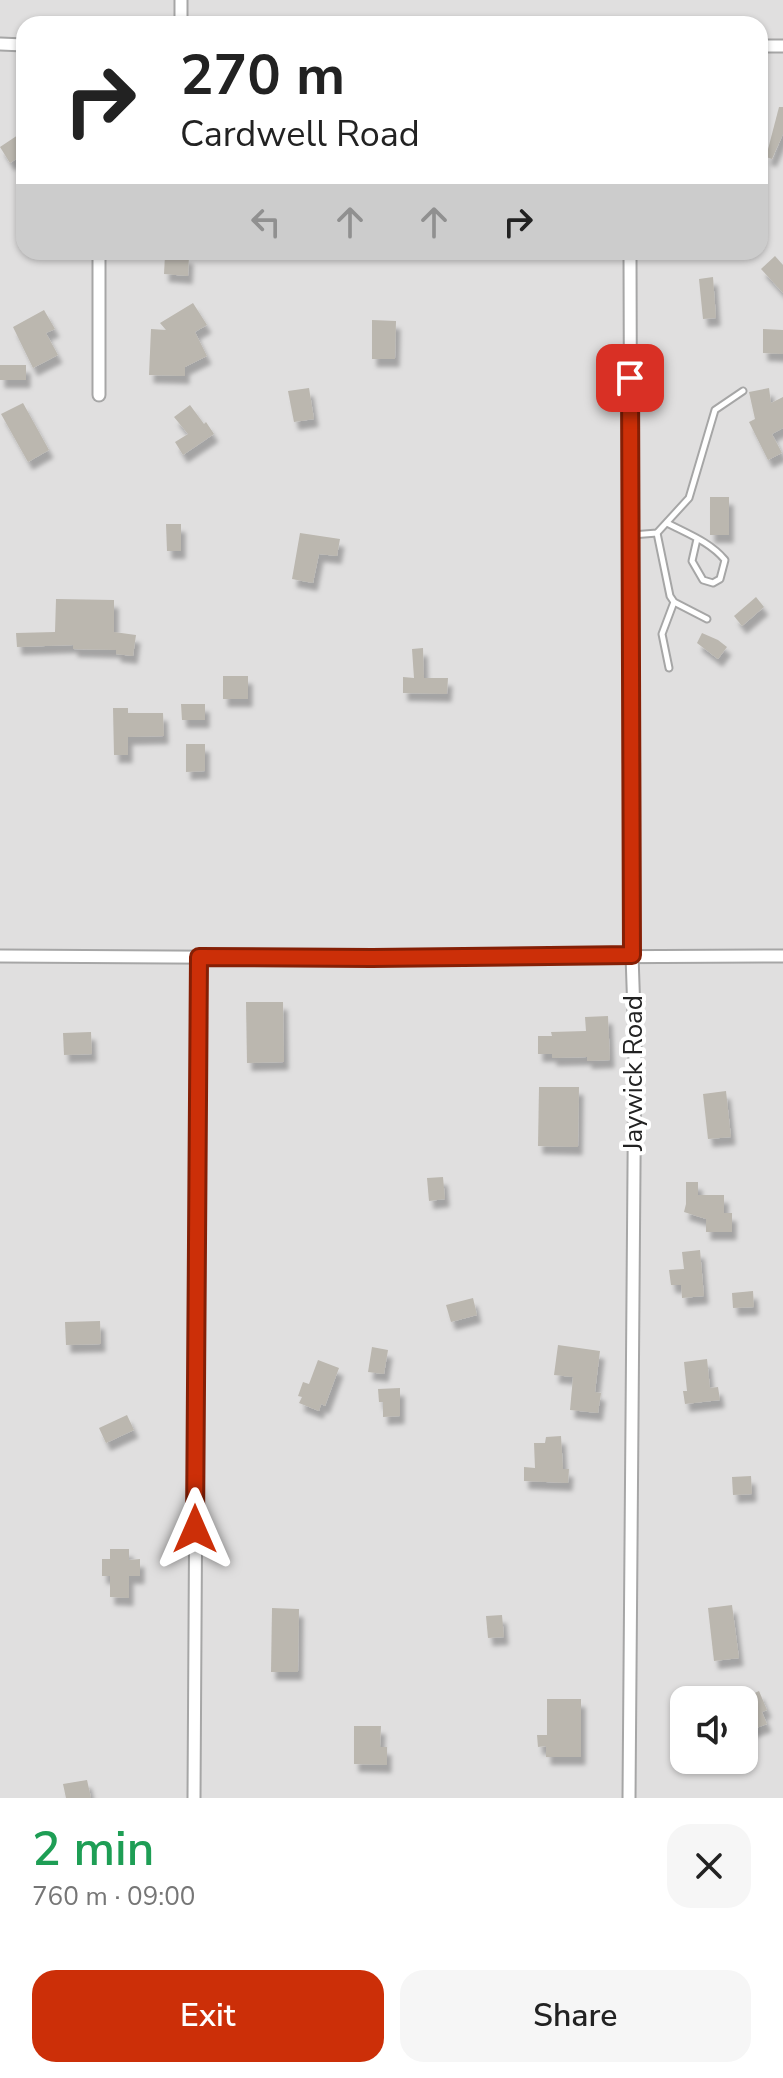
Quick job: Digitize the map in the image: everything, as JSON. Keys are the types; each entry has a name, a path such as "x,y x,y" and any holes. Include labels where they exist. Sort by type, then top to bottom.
{"street":[{"path":"99,260 99,395"},
{"name":"Jaywick Road","path":"629,1798 635,1043 632,955 630,260"},
{"path":"0,956 783,956"},
{"path":"194,1798 199,957"}],"lane":[{"path":"631,535 657,533 689,498 715,410 743,391"},
{"path":"667,523 715,548 725,560 720,579 713,583 703,580 692,561 697,539"},
{"path":"657,533 670,596 674,602 707,619"},
{"path":"669,668 662,634 674,602"}],"shaded area":[{"path":"0,0 783,0 783,1798 0,1798"}],"building":[{"path":"779,107 783,107 783,134 772,159 768,158"},
{"path":"16,136 16,159 10,163 0,147"},
{"path":"775,256 783,265 783,293 761,269"},
{"path":"165,260 189,260 188,276 164,274"},
{"path":"713,277 716,318 703,319 699,279"},
{"path":"193,303 207,325 195,332 207,356 185,367 185,376 149,375 151,329 166,330 160,323"},
{"path":"44,310 55,329 46,333 58,355 33,368 13,327"},
{"path":"372,320 396,321 395,359 372,359"},
{"path":"763,329 783,330 783,354 763,353"},
{"path":"0,365 26,365 26,380 0,380"},
{"path":"309,388 314,419 294,422 288,391"},
{"path":"769,388 771,403 783,397 783,428 772,434 782,453 768,460 749,422 755,419 749,392"},
{"path":"23,403 49,450 28,462 1,414"},
{"path":"190,405 214,434 183,455 175,442 188,434 174,417"},
{"path":"710,497 729,497 729,535 710,535"},
{"path":"166,524 181,524 181,551 167,551"},
{"path":"300,533 340,539 337,556 319,554 313,583 292,579"},
{"path":"756,597 764,607 742,626 734,616"},
{"path":"56,599 114,600 114,632 136,635 133,656 116,654 116,650 73,649 73,645 17,647 16,633 55,632"},
{"path":"702,633 727,647 718,659 697,643"},
{"path":"423,648 424,678 448,678 447,694 403,693 403,677 414,678 412,649"},
{"path":"223,676 248,676 248,699 223,699"},
{"path":"181,704 205,704 205,720 182,720"},
{"path":"113,708 128,708 128,713 163,713 164,736 128,737 128,755 114,755"},
{"path":"186,744 205,744 205,771 186,772"},
{"path":"246,1002 283,1002 284,1062 247,1063"},
{"path":"608,1016 610,1060 587,1061 587,1057 552,1058 552,1054 538,1054 538,1036 552,1036 551,1032 586,1031 585,1017"},
{"path":"91,1032 92,1054 64,1055 63,1033"},
{"path":"539,1087 579,1087 578,1147 538,1146"},
{"path":"726,1091 731,1137 708,1139 703,1094"},
{"path":"443,1177 445,1199 429,1201 427,1178"},
{"path":"686,1182 698,1182 698,1195 724,1195 724,1213 732,1213 732,1232 706,1232 706,1219 684,1212"},
{"path":"700,1250 704,1296 682,1298 681,1285 671,1285 669,1270 684,1269 682,1252"},
{"path":"753,1291 754,1307 733,1308 732,1293"},
{"path":"473,1298 477,1315 451,1322 446,1305"},
{"path":"100,1321 101,1344 66,1345 65,1322"},
{"path":"558,1345 600,1351 595,1392 601,1393 598,1413 570,1410 573,1377 554,1375"},
{"path":"372,1347 388,1350 384,1374 368,1372"},
{"path":"707,1359 710,1388 718,1387 720,1400 685,1404 684,1362"},
{"path":"318,1360 339,1368 325,1406 321,1404 319,1411 299,1403 302,1397 298,1396 303,1382 309,1384"},
{"path":"400,1388 400,1416 383,1417 383,1402 379,1402 378,1389"},
{"path":"127,1415 134,1430 106,1443 99,1428"},
{"path":"561,1436 563,1469 569,1469 568,1483 524,1481 524,1467 535,1468 534,1443 545,1443 546,1437"},
{"path":"751,1476 752,1494 733,1495 732,1477"},
{"path":"110,1549 129,1549 129,1560 140,1559 140,1576 129,1576 129,1598 110,1597 110,1576 102,1576 102,1559 110,1559"},
{"path":"732,1605 739,1658 714,1661 708,1608"},
{"path":"272,1608 299,1609 298,1672 271,1672"},
{"path":"502,1615 504,1637 488,1638 486,1616"},
{"path":"758,1691 767,1710 762,1712 767,1724 758,1727"},
{"path":"547,1699 581,1699 581,1757 546,1757 546,1746 538,1747 537,1735 547,1735"},
{"path":"354,1726 381,1726 380,1747 387,1747 387,1765 354,1764"},
{"path":"87,1780 91,1798 66,1798 63,1784"}],"route":[{"path":"195,1529 199,957 632,955 630,378"}]}
